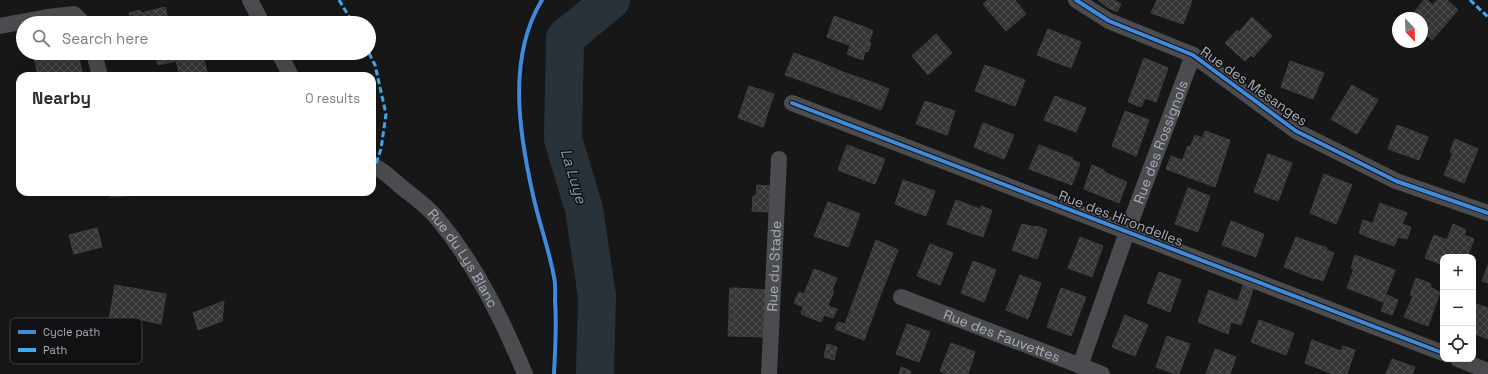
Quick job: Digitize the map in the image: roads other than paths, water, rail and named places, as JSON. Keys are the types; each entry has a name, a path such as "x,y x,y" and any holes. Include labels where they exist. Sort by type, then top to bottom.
{"street":[{"path":"250,0 258,16"},
{"name":"Rue des Mésanges","path":"1076,0 1109,21 1193,55 1296,131 1396,181 1488,213"},
{"path":"48,16 74,14 76,16"},
{"path":"0,26 16,23"},
{"name":"Rue des Rossignols","path":"1080,366 1127,232 1193,55"},
{"path":"96,60 99,72"},
{"path":"283,60 289,72"},
{"name":"Rue des Hirondelles","path":"792,103 1440,352"},
{"name":"Rue du Stade","path":"769,374 779,159"},
{"name":"Rue du Lys Blanc","path":"376,168 407,191 435,216 456,244 481,283 506,329 525,374"},
{"name":"Rue des Fauvettes","path":"901,297 1102,374"},
{"path":"1466,362 1488,370"}],"waterway":[{"name":"La Luye","path":"595,374 597,296 584,209 563,139 565,38 611,0"}]}
